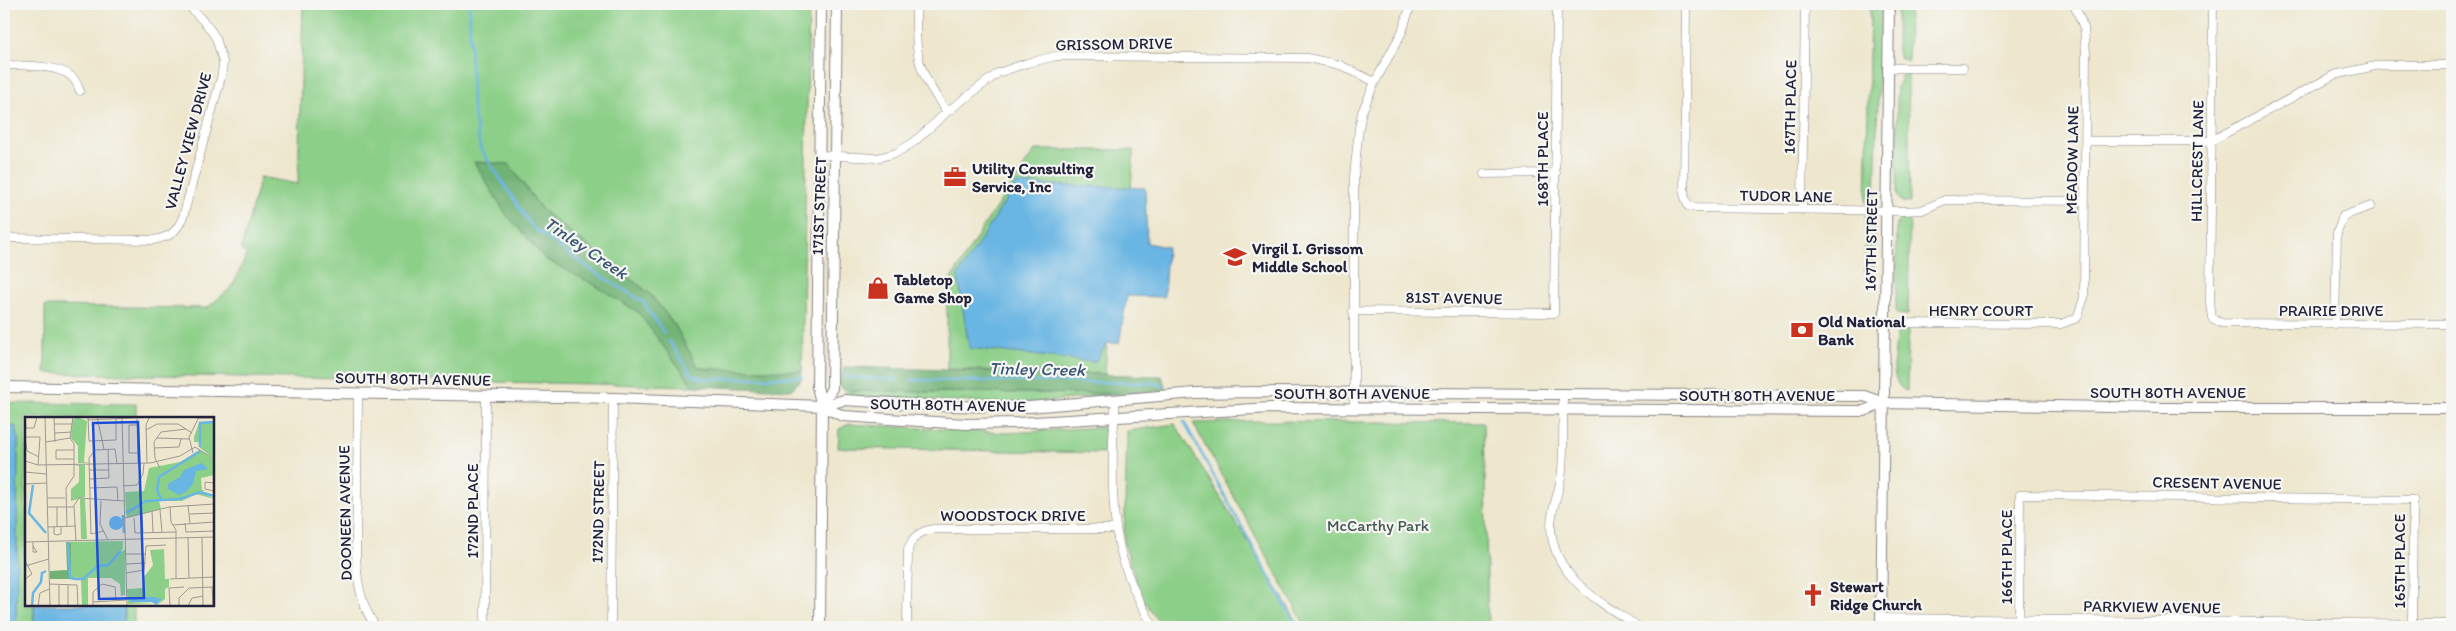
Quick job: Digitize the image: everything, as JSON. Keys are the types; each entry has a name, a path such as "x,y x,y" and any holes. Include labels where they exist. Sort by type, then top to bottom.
{"street":[{"name":"VALLEY VIEW DRIVE","path":"4,238 153,240 172,235 183,217 222,74 221,48 216,38 207,25 187,4"},
{"name":"171ST STREET","path":"820,627 822,406 816,387 821,4"},
{"name":"171ST STREET","path":"822,406 832,388 837,4"},
{"path":"916,4 916,48 920,68 931,89 947,112"},
{"path":"1354,408 1355,153 1362,112 1375,82 1395,50 1411,4"},
{"name":"168TH PLACE","path":"1554,314 1557,4"},
{"name":"TUDOR LANE","path":"1686,4 1684,194 1686,203 1696,208 1886,211 1922,210 1945,200 2085,201"},
{"name":"167TH PLACE","path":"1802,210 1805,4"},
{"name":"167TH STREET","path":"1881,623 1889,4"},
{"name":"MEADOW LANE","path":"2074,4 2084,28 2086,53 2084,298 2077,318"},
{"name":"HILLCREST LANE","path":"2212,318 2210,302 2213,4"},
{"name":"GRISSOM DRIVE","path":"819,155 877,158 896,153 914,142 947,112 998,73 1056,56 1308,58 1340,65 1375,82"},
{"path":"4,65 49,68 64,72 72,77 80,90"},
{"path":"2086,141 2211,141 2334,75 2380,65 2452,65"},
{"path":"1888,68 1963,68"},
{"path":"1484,174 1556,173"},
{"path":"2335,324 2337,233 2343,216 2371,206"},
{"name":"81ST AVENUE","path":"1354,311 1554,314"},
{"name":"HENRY COURT","path":"1884,323 2061,324 2077,318"},
{"name":"PRAIRIE DRIVE","path":"2212,318 2221,323 2452,324"},
{"name":"SOUTH 80TH AVENUE","path":"4,387 486,395 822,406 844,400 942,406 1029,407 1196,393 1354,392 1864,396 1884,403 2164,408 2452,408"},
{"name":"DOONEEN AVENUE","path":"358,394 356,564 361,595 367,613 376,627"},
{"path":"1563,394 1562,470 1551,526 1557,552 1570,576 1581,588 1640,627"},
{"name":"172ND PLACE","path":"485,627 486,395"},
{"name":"172ND STREET","path":"611,627 613,398"},
{"path":"1115,400 1116,417 1113,431 1112,493 1116,530 1122,560 1136,598 1154,627"},
{"name":"SOUTH 80TH AVENUE","path":"822,406 842,416 966,424 1017,423 1258,408 1864,411 1884,403"},
{"name":"CRESENT AVENUE","path":"2020,496 2413,500"},
{"name":"166TH PLACE","path":"2019,619 2020,496"},
{"name":"165TH PLACE","path":"2412,623 2413,500"},
{"name":"WOODSTOCK DRIVE","path":"907,627 908,550 910,543 920,533 934,529 1116,530"},
{"name":"PARKVIEW AVENUE","path":"1881,623 2019,619 2452,624"}],"green space":[{"path":"303,4 809,4 802,371 708,369 696,366 676,327 650,294 542,210 509,164 475,163 506,214 593,284 638,312 693,386 45,373 45,306 207,308 232,287 247,254 241,250 260,177 298,184"},
{"path":"1870,4 1881,4 1875,197 1874,201 1866,203"},
{"path":"1897,4 1909,4 1908,61 1900,58 1897,51"},
{"path":"1908,74 1910,203 1902,202 1897,195 1897,87 1901,76"},
{"path":"1035,150 1134,150 1119,343 1107,343 1105,374 947,369 947,286 986,222"},
{"path":"474,162 509,164 542,210 650,294 676,327 697,366 708,369 802,371 801,380 791,390 693,386 638,312 593,284 545,259 506,214"},
{"path":"1870,216 1875,224 1874,271 1865,271 1865,217"},
{"path":"1910,216 1908,315 1897,314 1896,310 1897,223 1903,217"},
{"path":"1901,328 1908,328 1907,391 1901,388 1897,382 1894,367 1896,334"},
{"path":"844,367 1162,376 1166,391 1120,394 851,391 839,386"},
{"path":"839,386 852,391 1120,394 1023,404 858,397 846,393"},
{"path":"4,403 136,404 136,417 25,417 25,606 34,606 34,627 16,627 18,438 16,427 4,426"},
{"name":"McCarthy Park","path":"1253,421 1484,423 1488,627 1306,627 1193,423"},
{"path":"849,424 1008,433 1102,427 1106,435 1108,453 838,448 839,429"},
{"path":"1175,424 1301,627 1162,627 1141,596 1124,543 1127,431"},
{"path":"124,606 134,606 134,627 124,627"}],"water":[{"path":"1016,184 1145,188 1147,243 1167,247 1164,297 1127,296 1119,343 1107,343 1095,362 969,348 958,276"},
{"path":"4,426 16,427 18,438 16,627 4,627"},
{"path":"34,606 124,606 124,627 34,627"}],"waterway":[{"name":"Tinley Creek","path":"469,4 472,102 480,148 532,227 590,269 642,301 664,333"},
{"name":"Tinley Creek","path":"669,341 692,375 705,379 802,377"},
{"name":"Tinley Creek","path":"844,377 897,380"},
{"name":"Tinley Creek","path":"911,380 1153,383 1163,386"},
{"name":"Tinley Creek","path":"1184,422 1297,627"}],"place":[{"name":"Utility Consulting Service, Inc","path":"955,177"},
{"name":"Virgil I. Grissom Middle School","path":"1235,257"},
{"name":"Tabletop Game Shop","path":"878,288"},
{"name":"Old National Bank","path":"1802,330"},
{"name":"Stewart Ridge Church","path":"1813,595"}]}
